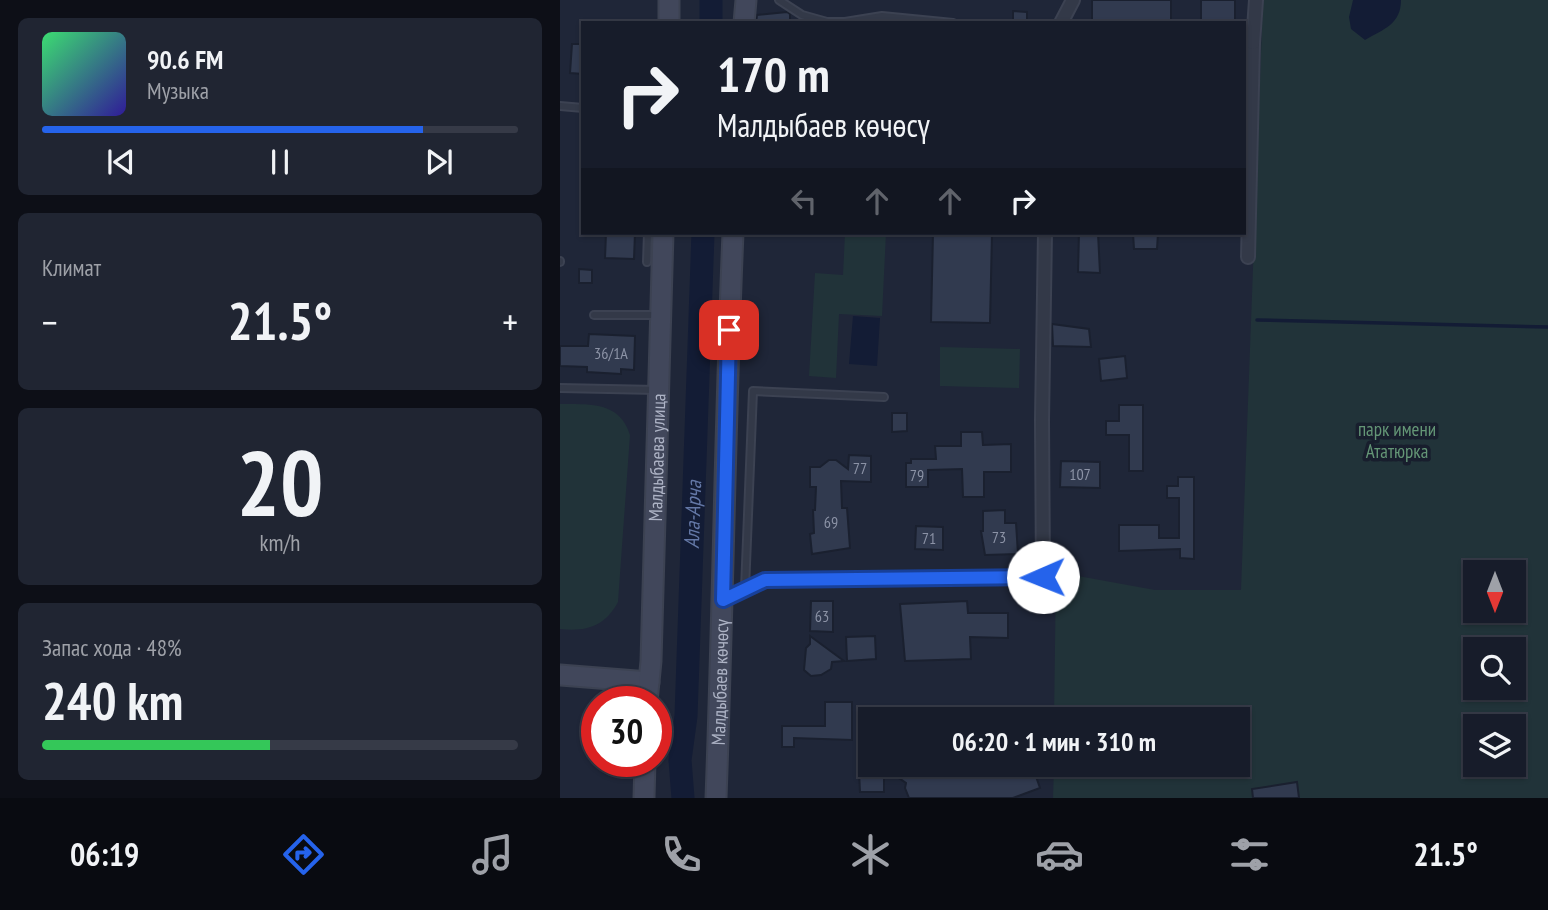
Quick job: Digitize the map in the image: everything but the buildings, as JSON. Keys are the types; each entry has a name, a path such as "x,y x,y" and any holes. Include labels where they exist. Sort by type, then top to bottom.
{"street":[{"path":"668,21 670,0"},
{"path":"744,21 746,0"},
{"path":"1062,21 1073,0"},
{"path":"1248,257 1249,43 1256,0"},
{"name":"Малдыбаева улица","path":"648,686 663,235"},
{"name":"Малдыбаев көчөсү","path":"716,798 733,235"},
{"path":"723,600 765,580 1043,577 1045,235"},
{"path":"560,675 617,686"},
{"path":"644,798 645,777"}],"lane":[{"path":"779,0 802,15 823,21"},
{"path":"851,21 881,16 932,21"},
{"path":"560,106 581,108"},
{"path":"647,262 648,235"},
{"path":"594,315 661,315"},
{"path":"560,388 659,390"},
{"path":"745,591 753,391 884,397"}],"green space":[{"name":"парк имени Ататюрка","path":"1263,0 1548,0 1548,798 1053,798 1054,777 1250,777 1250,707 1054,707 1056,572 1155,590 1241,590"},
{"path":"845,235 886,235 882,316 839,314 836,378 809,376 815,273 843,275"},
{"path":"940,347 1020,349 1019,388 940,386"},
{"path":"560,404 603,407 619,416 630,435 618,602 601,622 579,629 560,629"}],"water":[{"path":"1353,0 1401,0 1395,20 1365,40 1351,29 1349,17"},
{"path":"853,316 880,318 877,366 849,364"}],"waterway":[{"name":"Ала-Арча","path":"711,0 711,21"},
{"name":"Ала-Арча","path":"683,798 680,760 686,716 703,235"},
{"path":"1257,320 1548,327"}],"route":[{"path":"729,330 723,600 765,580 1043,577"}]}
